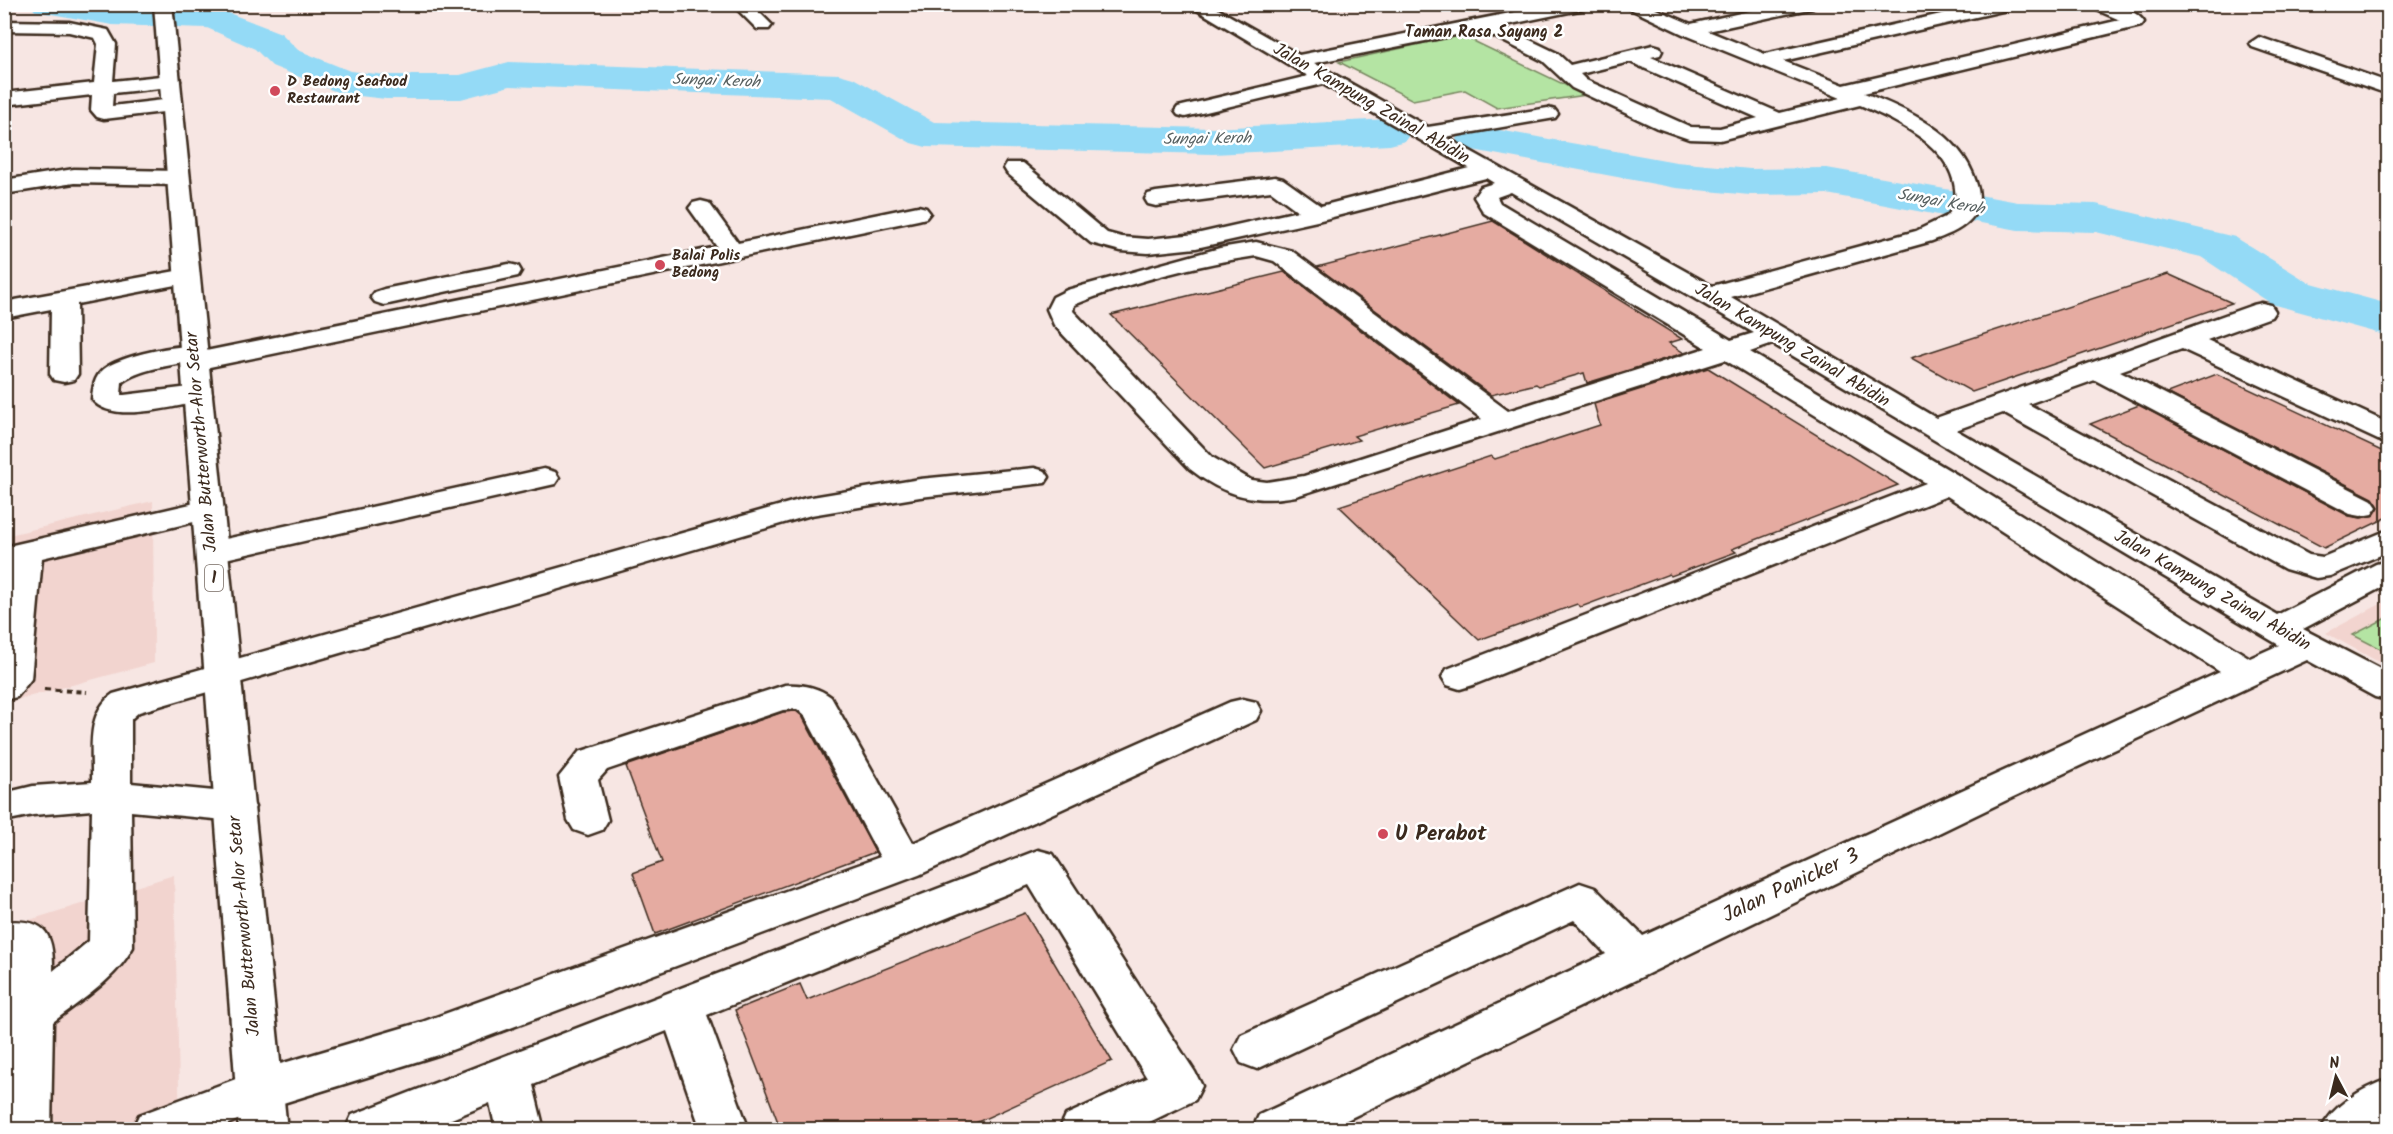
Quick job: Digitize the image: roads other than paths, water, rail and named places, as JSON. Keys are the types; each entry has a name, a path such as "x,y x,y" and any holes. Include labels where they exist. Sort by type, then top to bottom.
{"street":[{"path":"740,4 763,25"},
{"name":"Jalan Kampung Zainal Abidin","path":"1195,4 1303,52 1328,66 1425,134 1709,295 1932,429 2291,637 2388,688"},
{"path":"1185,111 1328,66 1483,24 1584,4"},
{"path":"1689,30 1807,4"},
{"path":"1764,60 2010,4"},
{"path":"1483,24 1550,57 1579,84 1664,124 1689,133 1720,134 1779,120 1851,96 2135,22 2133,18 2091,4"},
{"path":"1609,17 1634,7 1851,96 1911,123 1942,145 1961,170 1966,207 1955,222 1898,245 1709,295"},
{"name":"Jalan Butterworth-Alor Setar","path":"163,12 262,1110"},
{"path":"4,26 69,27 102,34 107,44 101,110 104,113 171,93"},
{"path":"1510,38 1544,31"},
{"path":"1565,72 1708,38"},
{"path":"2259,43 2388,88"},
{"path":"1632,56 1779,120"},
{"path":"4,99 102,89"},
{"path":"1425,134 1548,114"},
{"path":"1015,168 1100,238 1121,244 1156,246 1196,242 1317,214 1500,177"},
{"path":"4,188 74,176 178,178"},
{"path":"1500,177 1485,197 1492,208 1950,484 2247,672"},
{"path":"1156,199 1275,184 1317,214"},
{"path":"701,208 732,252"},
{"path":"196,370 461,307 918,213"},
{"path":"1503,421 1282,256 1270,251 1240,252 1066,299 1060,305 1059,312 1063,320 1201,463 1226,481 1249,491 1273,492 1313,483 1775,335"},
{"path":"384,297 509,271"},
{"path":"4,310 187,276"},
{"path":"452,283 461,307"},
{"path":"64,299 64,374"},
{"path":"1932,429 2262,311"},
{"path":"2183,339 2388,434"},
{"path":"2096,370 2361,507"},
{"path":"2005,403 2297,562 2316,568 2330,566 2388,540"},
{"path":"30,1014 93,966 111,947 111,719 119,708 134,700 806,507 893,490 1034,477"},
{"path":"212,552 544,478"},
{"path":"1460,676 1950,484"},
{"path":"6,688 13,679 15,554 208,509"},
{"name":"Jalan Panicker 3","path":"1276,1130 2247,672 2291,637 2388,571"},
{"path":"588,820 578,777 593,761 779,699 802,697 812,700 818,706 904,864"},
{"path":"156,1130 262,1110 424,1040 904,864 1243,711"},
{"path":"4,807 63,795 112,795 235,807"},
{"path":"369,1130 1038,865 1178,1086 1083,1130"},
{"path":"1257,1049 1580,898 1638,959"},
{"path":"14,938 32,947 27,1130"},
{"path":"681,1006 725,1130"},
{"path":"507,1075 520,1130"},
{"path":"2346,1130 2388,1100"}],"waterway":[{"name":"Sungai Keroh","path":"47,4 112,14 213,18 268,41 285,58 342,82 386,87 461,87 509,74 839,86 926,134 1213,141 1390,132"},
{"name":"Sungai Keroh","path":"1477,139 1676,175 1750,182 1827,181 2018,216 2096,218 2218,247 2290,293 2388,320"}],"place":[{"name":"D Bedong Seafood Restaurant","path":"275,91"},
{"name":"Balai Polis Bedong","path":"660,265"},
{"name":"U Perabot","path":"1383,834"}],"district":[{"name":"Taman Rasa Sayang 2","path":"1484,32"}]}
